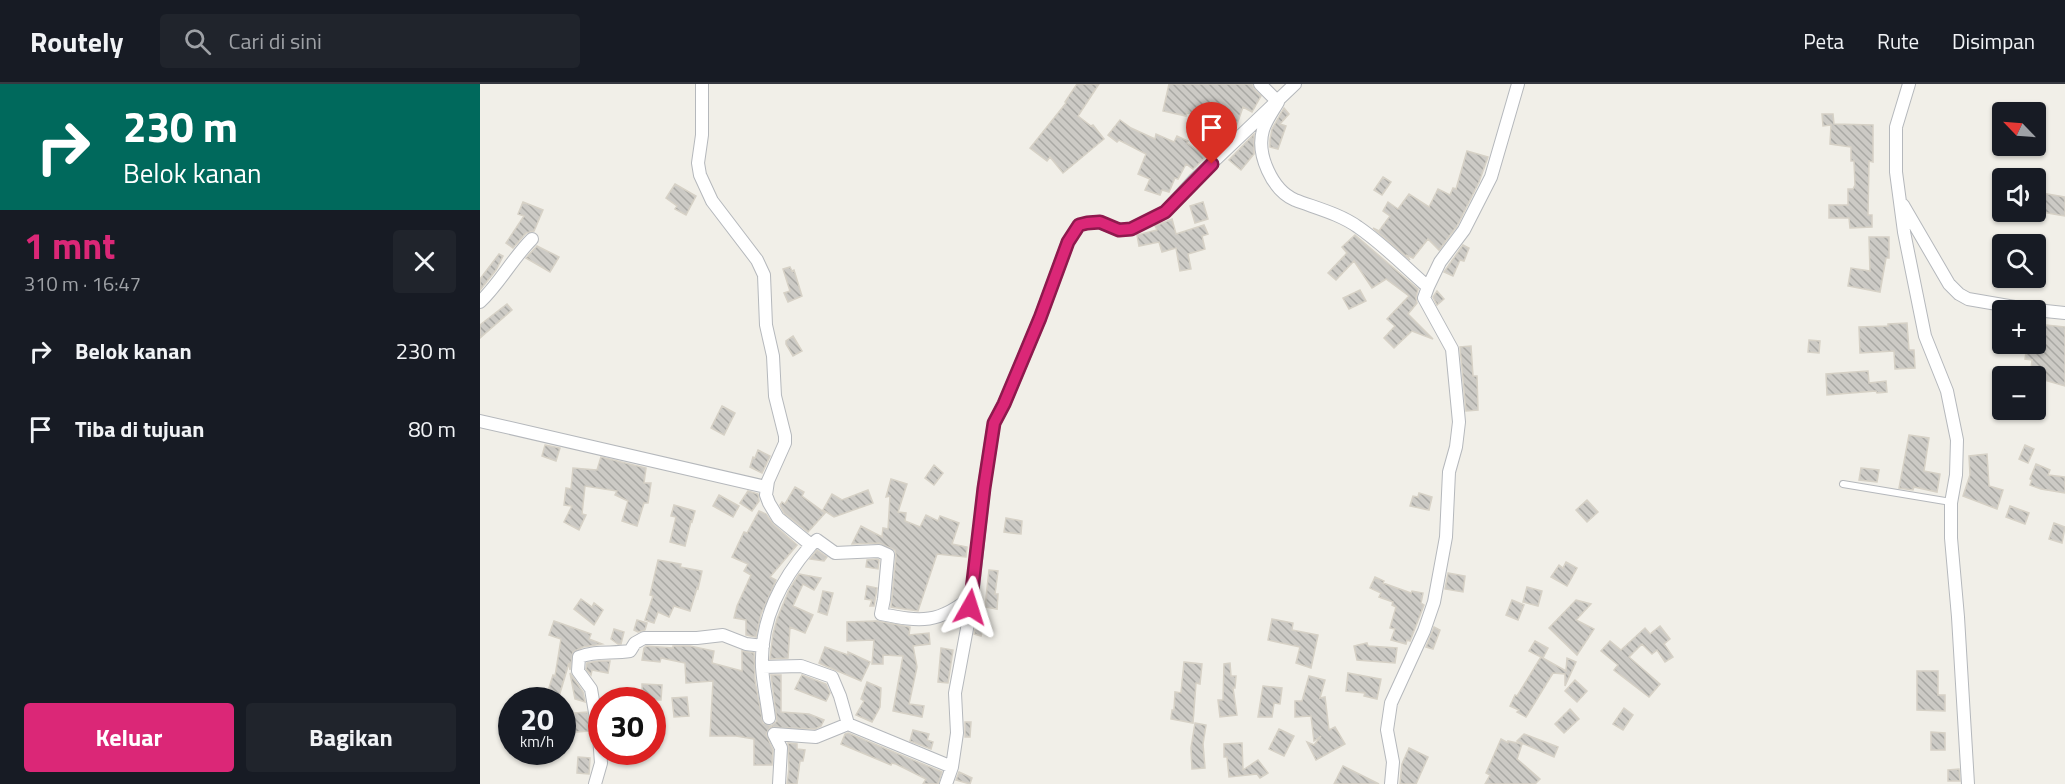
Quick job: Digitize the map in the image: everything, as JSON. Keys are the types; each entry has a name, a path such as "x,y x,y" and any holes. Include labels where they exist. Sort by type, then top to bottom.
{"street":[{"path":"702,84 699,175 721,216 761,267 765,284 766,324 773,356 777,405 785,436 785,443 766,487 769,503 778,518 811,545"},
{"path":"1260,84 1278,102"},
{"path":"946,784 952,767 957,733 955,693 972,596 994,423 1040,318 1073,234 1079,225 1087,223 1100,222 1119,230 1131,229 1165,212 1195,179 1295,84"},
{"path":"1391,784 1393,762 1387,730 1391,703 1424,631 1434,602 1446,537 1449,472 1456,447 1459,422 1452,349 1425,298 1440,262 1464,230 1491,177 1518,84"},
{"path":"1909,84 1896,127 1896,172 1904,232 1925,336 1947,391 1957,440 1951,538 1968,784"},
{"path":"1278,102 1263,131 1261,146 1267,169 1282,192 1357,226 1428,287"},
{"path":"1899,192 1902,203 1949,284 1959,294 1968,299 2065,313"},
{"path":"480,302 499,282 532,239"},
{"path":"480,421 766,487"},
{"path":"769,718 762,667 764,636 777,592 817,540 835,553 879,551 888,555 881,614 909,620 926,620 956,610 972,596"},
{"path":"595,784 601,763 599,736 591,689 578,671 579,657 598,652 630,651 635,643 644,638 697,638 723,635 746,644 763,646"},
{"path":"762,667 801,666 831,677 840,696 848,724"},
{"path":"779,784 781,748 774,734 816,737 848,724 952,767"}],"lane":[{"path":"1843,484 1952,502"}],"building":[{"path":"1077,84 1099,84 1078,116 1091,126 1093,125 1104,139 1063,173 1050,157 1047,161 1030,148 1066,103"},
{"path":"1169,84 1252,84 1261,96 1252,112 1243,107 1235,130 1224,140 1219,139 1222,129 1187,112 1186,116 1163,111"},
{"path":"1284,108 1289,114 1280,124 1286,126 1278,149 1270,147 1272,129"},
{"path":"1822,114 1833,114 1834,124 1873,125 1873,162 1869,161 1868,215 1872,215 1872,227 1850,228 1849,218 1829,218 1829,205 1848,205 1848,189 1853,189 1855,185 1854,161 1851,161 1851,147 1830,144 1831,125 1823,126"},
{"path":"1120,120 1155,139 1156,134 1174,142 1177,136 1188,141 1187,143 1206,157 1193,169 1186,164 1178,179 1175,178 1169,192 1162,190 1160,195 1145,190 1150,179 1138,174 1146,154 1119,140 1117,142 1108,135"},
{"path":"1254,134 1254,154 1241,170 1229,160"},
{"path":"1467,151 1488,157 1479,182 1457,226 1439,250 1428,239 1413,258 1406,255 1410,260 1373,228 1379,231 1390,216 1383,211 1388,202 1398,209 1409,194 1429,207 1438,189 1450,195 1453,188 1456,189"},
{"path":"1383,177 1391,182 1382,195 1374,190"},
{"path":"675,184 696,196 686,215 675,209 677,206 666,198"},
{"path":"2046,194 2065,197 2065,216 2046,213"},
{"path":"523,202 543,210 534,231 526,233 513,248 506,243 524,216 518,214"},
{"path":"1203,202 1208,219 1195,223 1190,206"},
{"path":"1172,219 1176,234 1204,225 1208,234 1202,236 1205,249 1188,254 1191,269 1180,271 1176,248 1162,252 1159,242 1139,246 1137,235 1157,230 1155,226"},
{"path":"1355,235 1418,289 1417,303 1408,314 1433,339 1412,331 1394,348 1384,338 1395,326 1387,319 1409,296 1386,279 1372,288 1354,261 1336,280 1328,273 1347,253 1342,247"},
{"path":"1869,237 1889,237 1889,258 1886,258 1880,292 1848,286 1851,268 1870,271"},
{"path":"1463,245 1469,248 1464,261 1460,260 1453,276 1444,272"},
{"path":"537,246 559,257 550,272 526,258"},
{"path":"499,254 503,256 496,270 480,290 480,279"},
{"path":"790,267 792,271 794,270 802,296 788,302 784,293 790,291 783,269"},
{"path":"1360,290 1366,301 1349,309 1343,298"},
{"path":"1437,291 1444,299 1437,305 1433,297"},
{"path":"507,304 512,310 480,338 480,325"},
{"path":"1907,323 1909,350 1914,350 1915,368 1895,369 1894,351 1860,353 1859,327"},
{"path":"2046,325 2065,327 2065,386 2046,381 2046,366 2031,366 2032,360 2025,359 2026,354 2046,354"},
{"path":"793,336 802,351 793,356 786,341"},
{"path":"1809,340 1820,341 1819,353 1808,352"},
{"path":"1471,346 1473,376 1477,376 1478,410 1466,411 1460,347"},
{"path":"1868,371 1869,383 1886,381 1887,392 1827,395 1826,374"},
{"path":"722,406 735,413 724,435 711,428"},
{"path":"1909,435 1929,438 1924,471 1940,474 1937,492 1914,487 1913,490 1899,488"},
{"path":"545,445 560,448 556,461 542,456"},
{"path":"2025,445 2034,449 2028,463 2019,459"},
{"path":"758,450 770,456 762,473 750,467"},
{"path":"1987,454 1989,486 2003,490 1997,509 1963,496 1970,475 1969,456"},
{"path":"601,457 646,468 644,483 651,483 648,503 644,503 637,526 622,521 628,501 615,495 617,491 585,486 582,514 586,515 579,530 564,522 572,506 564,505 566,488 571,489 573,468 597,470"},
{"path":"2036,464 2050,470 2048,475 2065,477 2065,493 2030,485"},
{"path":"934,465 943,473 934,485 925,478"},
{"path":"1861,468 1879,470 1877,482 1859,480"},
{"path":"891,479 907,484 898,512 906,513 905,521 920,527 926,515 938,521 940,516 959,523 952,544 967,547 966,557 937,554 918,611 891,607 895,550 879,543 852,544 861,526 882,537 883,528 888,529 890,496 886,497"},
{"path":"795,487 804,492 802,496 825,513 808,532 784,513 780,505 782,502 785,504"},
{"path":"868,490 873,503 834,517 823,510 832,494 842,500"},
{"path":"748,491 758,494 759,501 752,511 740,503"},
{"path":"1419,493 1432,497 1429,510 1410,506 1413,496 1418,497"},
{"path":"719,495 739,506 733,517 713,506"},
{"path":"1587,500 1598,512 1587,522 1576,510"},
{"path":"674,505 695,511 685,546 670,542 676,517 671,516"},
{"path":"2010,506 2029,513 2025,524 2006,517"},
{"path":"759,511 766,514 773,524 797,545 770,577 776,580 761,614 756,637 746,635 746,620 734,618 751,575 744,571 748,564 732,557 744,532 747,533"},
{"path":"1006,518 1022,521 1021,534 1004,532"},
{"path":"2054,523 2065,527 2062,543 2049,539"},
{"path":"817,550 827,557 824,561 810,559"},
{"path":"658,560 702,571 690,611 674,606 669,617 658,612 654,623 645,620 653,596 650,595"},
{"path":"867,560 879,560 878,569 866,567"},
{"path":"1566,562 1577,568 1567,586 1551,577 1559,565 1563,568"},
{"path":"989,570 998,571 995,594 998,594 997,609 985,607"},
{"path":"1448,573 1465,576 1463,592 1445,589"},
{"path":"799,574 821,578 814,590 803,584 793,606 813,615 805,633 790,627 788,658 770,659 777,619 789,590"},
{"path":"1375,577 1384,581 1383,583 1411,593 1412,591 1423,593 1421,603 1424,605 1410,641 1407,640 1406,644 1391,640 1395,629 1390,628 1396,607 1392,605 1393,602 1379,597 1381,593 1370,588"},
{"path":"867,586 877,588 874,606 870,606 872,600 865,599"},
{"path":"1527,587 1542,591 1538,606 1523,602"},
{"path":"823,591 833,593 827,615 818,612"},
{"path":"581,599 592,607 594,603 603,610 594,625 574,609"},
{"path":"1512,600 1524,605 1518,620 1506,615"},
{"path":"1576,600 1591,604 1576,620 1594,629 1577,655 1549,628"},
{"path":"978,616 986,619 981,636 974,634"},
{"path":"1272,619 1293,623 1292,630 1318,635 1311,668 1296,663 1300,647 1268,640"},
{"path":"637,620 647,623 645,630 638,632 634,630"},
{"path":"554,621 591,634 589,639 602,644 583,647 573,652 570,670 569,663 562,687 549,687 553,675 555,676 561,639 549,635"},
{"path":"877,621 910,627 909,635 929,633 930,644 913,646 917,667 909,704 924,706 922,717 893,711 903,656 883,655 883,664 872,664 874,640 847,641 847,622"},
{"path":"1660,626 1670,639 1664,644 1673,657 1665,662 1657,650 1652,654 1642,644 1629,657 1660,684 1649,697 1614,670 1618,665 1601,651 1610,641 1621,650 1645,628 1650,634"},
{"path":"1434,627 1440,630 1433,649 1426,647"},
{"path":"614,629 624,632 621,644 611,639"},
{"path":"1535,641 1548,648 1543,658 1529,651"},
{"path":"1367,643 1368,646 1397,648 1395,663 1357,660 1354,646"},
{"path":"646,646 673,648 673,646 690,646 714,651 712,663 742,671 742,651 754,653 755,681 763,723 771,726 777,721 771,675 781,675 781,712 809,714 824,720 821,726 815,729 770,727 766,734 773,750 772,765 754,765 754,739 710,736 713,681 686,683 685,663 661,658 660,662 642,660"},
{"path":"825,647 848,655 848,652 870,662 861,681 819,663"},
{"path":"941,648 953,650 948,683 938,682"},
{"path":"1541,657 1566,671 1567,658 1576,662 1565,686 1565,674 1553,673 1526,717 1517,712 1519,710 1510,706"},
{"path":"610,661 608,673 592,670 591,675 586,669 587,663"},
{"path":"1184,662 1202,664 1200,684 1196,683 1193,723 1171,719 1175,692 1181,693"},
{"path":"1230,663 1231,676 1236,676 1235,688 1233,688 1237,715 1220,717 1218,700 1223,700 1224,664"},
{"path":"1917,671 1938,671 1938,695 1945,695 1945,711 1917,710"},
{"path":"570,673 583,692 585,702 576,699 576,687 573,687"},
{"path":"1348,673 1381,679 1377,699 1364,696 1365,693 1346,691"},
{"path":"802,675 826,684 830,693 826,701 795,689"},
{"path":"1309,676 1325,680 1320,698 1325,697 1329,730 1335,727 1345,744 1316,760 1307,742 1314,745 1321,736 1314,741 1311,716 1295,717 1295,701 1302,701"},
{"path":"1575,680 1587,691 1577,702 1565,691"},
{"path":"867,682 881,688 880,707 872,722 856,715 864,701 861,699"},
{"path":"642,684 662,685 662,687 642,687"},
{"path":"1263,686 1282,688 1280,704 1274,703 1272,717 1258,717"},
{"path":"687,697 689,716 674,717 672,698"},
{"path":"1624,708 1633,715 1623,730 1613,724"},
{"path":"1570,709 1579,719 1564,733 1555,724"},
{"path":"587,712 588,731 576,732 576,713"},
{"path":"965,722 971,722 970,737 965,737"},
{"path":"1195,723 1206,725 1203,744 1205,768 1192,769 1191,748"},
{"path":"1279,729 1294,736 1284,756 1269,749"},
{"path":"913,730 929,734 927,740 933,742 931,749 910,741"},
{"path":"1931,732 1945,733 1945,750 1931,750"},
{"path":"848,733 942,772 938,784 923,784 926,779 896,764 891,765 841,744 845,734"},
{"path":"1524,734 1558,747 1554,757 1517,741"},
{"path":"1501,739 1508,743 1508,741 1522,744 1517,759 1540,779 1535,784 1485,784 1490,775 1486,773"},
{"path":"788,743 797,744 797,749 805,750 803,761 800,761 797,784 787,784"},
{"path":"1242,743 1243,770 1258,760 1268,773 1260,778 1257,774 1229,777 1227,757 1224,757 1224,744"},
{"path":"1409,748 1428,757 1416,784 1400,784 1402,764"},
{"path":"578,757 588,758 589,774 577,773"},
{"path":"1343,766 1379,784 1334,784"},
{"path":"1959,769 1960,781 1948,781 1948,770"},
{"path":"959,772 972,778 970,784 956,780"}],"route":[{"path":"970,607 994,423 1040,318 1068,242 1079,225 1100,222 1119,230 1131,229 1165,212 1212,164"}]}
